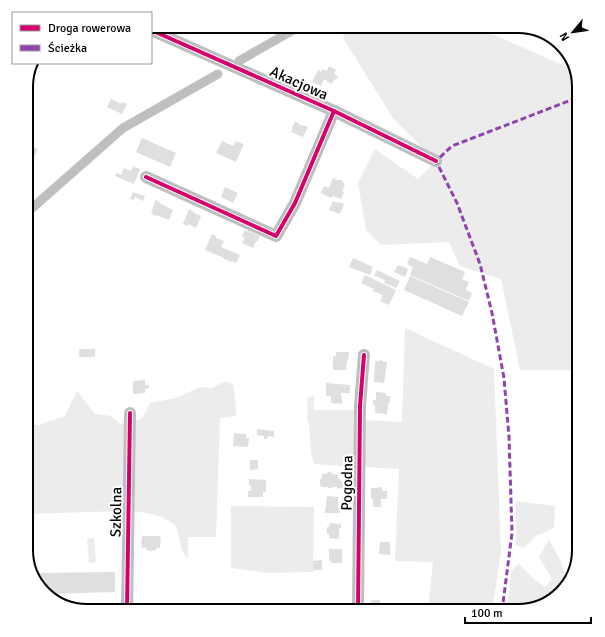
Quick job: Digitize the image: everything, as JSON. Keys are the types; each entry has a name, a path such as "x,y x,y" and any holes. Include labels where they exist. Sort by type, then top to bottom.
{"street":[{"name":"Akacjowa","path":"158,33 334,111 436,161"},
{"path":"146,177 276,236 294,202 334,111"},
{"name":"Pogodna","path":"358,604 360,406 364,356"},
{"name":"Szkolna","path":"127,604 130,413"}],"shaded area":[{"path":"344,33 490,33 568,67 572,87 572,370 520,370 501,279 460,266 449,242 381,245 366,230 358,183 375,149 418,179 436,161 393,118 343,38"},
{"path":"405,328 494,369 501,552 493,604 429,604 433,562 395,561 399,469 363,467 364,420 402,422"},
{"path":"226,381 233,384 236,416 220,418 216,537 188,537 188,558 182,550 175,526 163,518 154,515 143,512 120,511 33,514 33,425 39,425 65,416 77,391 95,414 111,416 120,424 142,419 150,403 176,398 200,387 212,388"},
{"path":"314,396 314,410 357,410 355,467 314,464 311,453 307,416 307,400 308,397"},
{"path":"516,501 555,506 554,528 536,536 524,548 516,545"},
{"path":"231,506 314,507 313,572 270,573 231,568"},
{"path":"94,538 96,562 89,563 87,539"},
{"path":"549,539 562,564 565,576 561,583 554,591 539,600 529,603 508,604 511,571 519,564 535,580 545,587 552,579 539,557"}],"building":[{"path":"329,66 336,70 334,74 338,76 336,80 334,79 332,84 324,79 321,86 312,82 318,70 321,72 322,69 327,71"},
{"path":"111,99 121,104 122,102 127,104 122,114 107,107"},
{"path":"295,121 302,126 308,127 303,137 291,132"},
{"path":"142,138 176,153 170,167 136,152"},
{"path":"222,141 233,146 236,141 244,144 236,162 216,153"},
{"path":"33,147 38,149 33,159"},
{"path":"133,166 140,169 134,184 115,176 117,173 121,175 124,168 131,171"},
{"path":"333,178 341,180 345,184 341,199 333,196 331,198 321,193 324,186 329,188"},
{"path":"225,187 238,193 233,203 221,197"},
{"path":"133,192 145,196 143,201 135,197 134,200 130,199"},
{"path":"156,200 173,210 169,220 151,214"},
{"path":"333,201 344,204 340,214 329,210"},
{"path":"189,209 201,216 196,228 189,224 188,226 183,224"},
{"path":"245,230 260,236 253,248 242,243 245,238 242,236"},
{"path":"212,234 216,236 216,238 224,241 221,247 240,255 236,263 205,250"},
{"path":"410,257 427,264 430,257 465,272 462,279 469,282 466,290 472,293 469,301 410,275 413,267 407,264"},
{"path":"353,258 373,267 370,275 349,267"},
{"path":"398,265 408,269 405,277 394,272"},
{"path":"377,270 400,281 396,288 384,283 385,280 374,275"},
{"path":"365,275 396,290 389,305 380,301 383,295 373,291 374,289 361,283"},
{"path":"410,276 469,302 462,316 404,290"},
{"path":"79,349 95,349 95,357 79,357"},
{"path":"336,352 349,352 346,370 333,370 333,356 336,356"},
{"path":"380,360 387,362 384,383 374,382 375,361"},
{"path":"145,380 145,385 149,385 149,388 145,389 145,393 133,394 133,381"},
{"path":"326,383 350,385 350,393 341,393 342,404 331,403 331,396 326,396"},
{"path":"376,392 386,393 386,396 390,396 387,414 375,413 375,405 373,405 373,400 376,400"},
{"path":"257,429 274,431 274,437 268,436 267,439 264,439 264,436 257,435"},
{"path":"234,433 246,434 246,438 249,438 248,447 233,446"},
{"path":"250,460 258,460 258,469 250,470"},
{"path":"328,472 338,475 338,478 341,481 346,481 345,489 337,487 328,488 320,485 322,474 326,474"},
{"path":"249,479 266,480 266,492 263,492 263,497 248,497 248,491 251,491"},
{"path":"371,488 382,488 382,491 387,491 387,499 381,499 381,507 373,507"},
{"path":"327,496 338,497 338,508 340,508 340,513 325,513"},
{"path":"330,523 341,524 341,528 339,528 339,539 329,538 329,534 327,534 327,527 329,527"},
{"path":"142,536 160,536 160,548 156,548 156,550 151,551 146,550 146,548 142,548"},
{"path":"380,542 390,542 390,555 379,554"},
{"path":"329,549 342,549 342,563 331,563 331,561 329,561"},
{"path":"322,560 322,570 313,570 313,561"},
{"path":"115,572 115,592 55,594 46,586 38,573"},
{"path":"371,600 380,600 380,604 371,604"}],"waterway":[{"path":"239,61 288,33"},
{"path":"33,207 123,128 218,74"}],"marked path":[{"path":"503,604 512,533 509,437 504,378 492,313 480,264 457,203 436,161 452,146 572,100"}],"cycle path":[{"path":"158,33 334,111 436,161"},
{"path":"146,177 276,236 295,203 334,111"},
{"path":"358,604 360,406 364,355"},
{"path":"127,604 130,413"}]}
